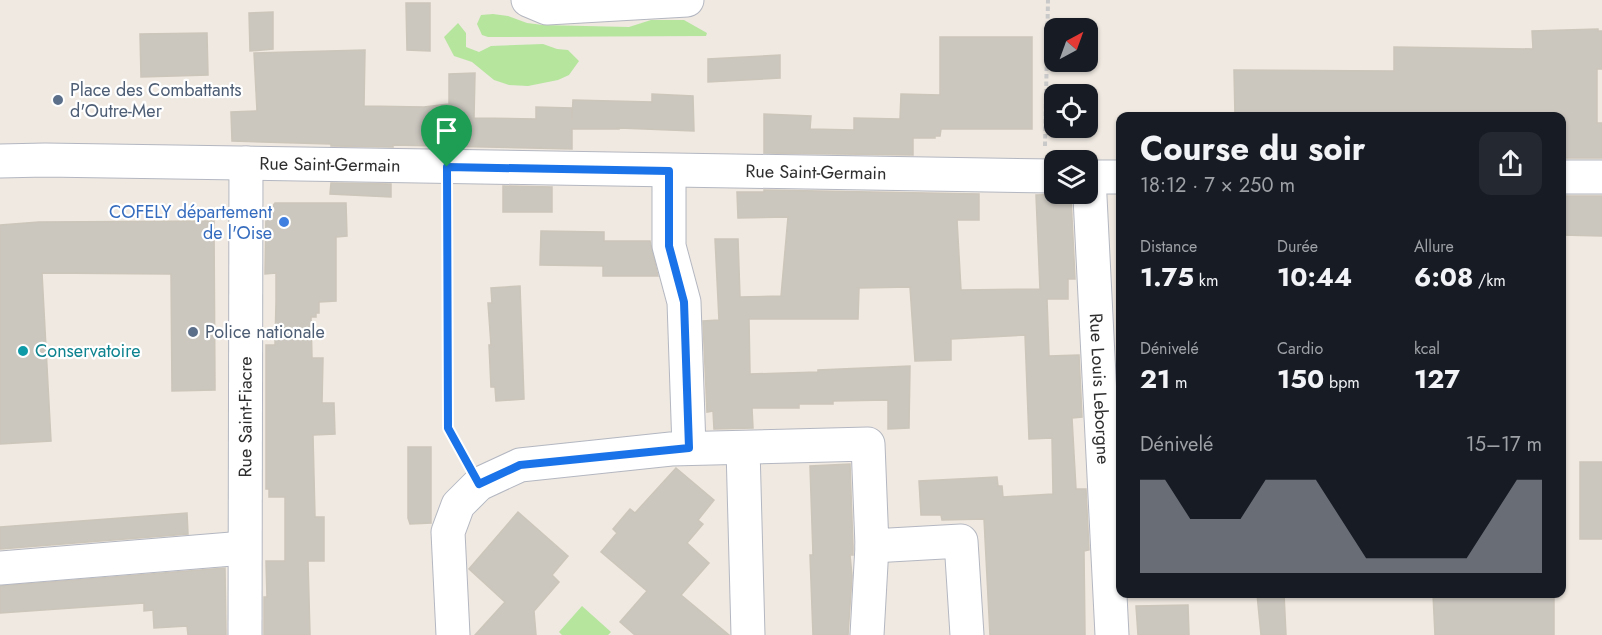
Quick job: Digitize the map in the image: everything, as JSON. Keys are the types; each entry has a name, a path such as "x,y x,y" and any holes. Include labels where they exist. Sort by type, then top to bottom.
{"street":[{"path":"528,0 548,8 687,0"},
{"name":"Rue Saint-Germain","path":"0,161 1044,176"},
{"name":"Rue Saint-Fiacre","path":"245,635 246,163"},
{"path":"669,171 669,246 684,302 689,448"},
{"name":"Rue Louis Leborgne","path":"1099,177 1112,635"},
{"path":"1566,177 1602,177"},
{"path":"453,635 448,532 458,505 479,484 520,465 689,448 868,444 872,546 867,635"},
{"path":"744,448 748,635"},
{"path":"872,546 961,542 967,635"},
{"path":"0,568 244,548"}],"path":[{"path":"1048,0 1050,150"},
{"path":"447,167 448,428 479,484"}],"green space":[{"path":"493,14 543,25 629,27 651,20 684,20 707,33 706,36 488,37 482,35 477,24 481,15"},
{"path":"458,23 466,33 466,47 479,52 491,46 543,44 568,50 579,61 569,75 558,80 528,86 509,85 494,80 472,62 454,56 444,37"},
{"path":"582,606 611,632 608,635 562,635 559,632"}],"building":[{"path":"406,3 430,3 430,51 407,50"},
{"path":"273,12 273,49 250,51 249,13"},
{"path":"1598,29 1602,31 1602,69 1597,69 1597,123 1602,123 1602,158 1566,158 1566,112 1235,112 1234,70 1394,71 1394,47 1533,49 1532,31"},
{"path":"207,33 208,75 141,77 140,34"},
{"path":"940,37 1032,37 1032,129 941,129 940,136 935,136 935,138 913,138 913,155 764,153 764,114 811,116 810,129 854,130 854,118 900,119 901,94 940,95"},
{"path":"365,50 364,106 424,107 449,104 449,74 475,73 474,118 536,119 536,107 572,108 572,119 573,100 652,102 652,94 693,96 694,131 572,129 572,149 331,146 331,144 232,141 231,112 257,111 254,53"},
{"path":"780,55 780,78 708,82 708,59"},
{"path":"331,183 391,184 391,197 330,194"},
{"path":"503,186 552,187 552,212 503,212"},
{"path":"764,190 979,194 979,220 957,220 961,290 1040,289 1036,195 1044,195 1044,204 1071,204 1075,279 1068,279 1068,299 1047,299 1049,356 1079,355 1082,417 1072,418 1076,489 1086,489 1089,550 1084,551 1085,635 990,635 984,519 942,520 941,515 921,515 919,481 997,477 998,486 1002,486 1003,497 1053,494 1052,438 1029,439 1025,335 951,339 951,360 915,361 910,287 859,288 858,319 749,319 750,374 910,366 909,428 888,429 888,400 799,404 799,408 752,408 753,428 714,429 713,411 707,412 703,321 719,320 715,239 738,239 740,297 781,296 788,217 738,218 737,192 764,192"},
{"path":"1566,196 1602,196 1602,236 1566,235"},
{"path":"275,203 346,203 347,236 336,237 336,301 319,302 319,313 316,313 316,317 311,317 312,358 323,358 322,403 334,403 335,434 313,435 315,517 324,517 324,561 308,561 310,635 264,635 264,597 267,597 266,561 285,561 285,497 269,497 269,489 266,489 266,345 275,345 276,273 265,274 266,214"},
{"path":"214,221 215,390 172,391 171,274 42,273 51,441 0,444 0,225 39,222"},
{"path":"541,231 604,232 604,241 650,241 658,276 603,276 603,266 540,265"},
{"path":"520,286 524,399 496,401 495,387 491,387 489,345 491,345 488,303 492,303 491,288"},
{"path":"408,447 431,447 431,523 410,524 408,518"},
{"path":"1580,462 1602,462 1602,539 1580,539"},
{"path":"850,464 853,555 850,555 852,576 848,635 813,635 810,466"},
{"path":"676,468 714,500 698,520 703,524 687,543 709,563 681,595 729,635 635,635 620,622 647,591 601,552 617,533 613,529 630,509 635,513"},
{"path":"518,512 568,556 552,575 559,582 534,611 536,635 475,635 505,602 469,569"},
{"path":"187,513 188,534 0,549 0,527"},
{"path":"225,568 226,635 188,635 187,626 154,628 153,610 144,611 144,603 0,613 0,586"},
{"path":"1257,598 1284,598 1286,635 1261,635"},
{"path":"1433,598 1554,598 1554,635 1435,635"},
{"path":"1188,605 1189,635 1138,635 1136,606"}],"place":[{"name":"Place des Combattants d'Outre-Mer","path":"58,100"},
{"name":"COFELY département de l'Oise","path":"284,222"},
{"name":"Police nationale","path":"193,332"},
{"name":"Conservatoire","path":"23,351"}],"route":[{"path":"447,167 669,171 669,246 684,302 689,448 520,465 479,484 448,428 447,167"}]}
